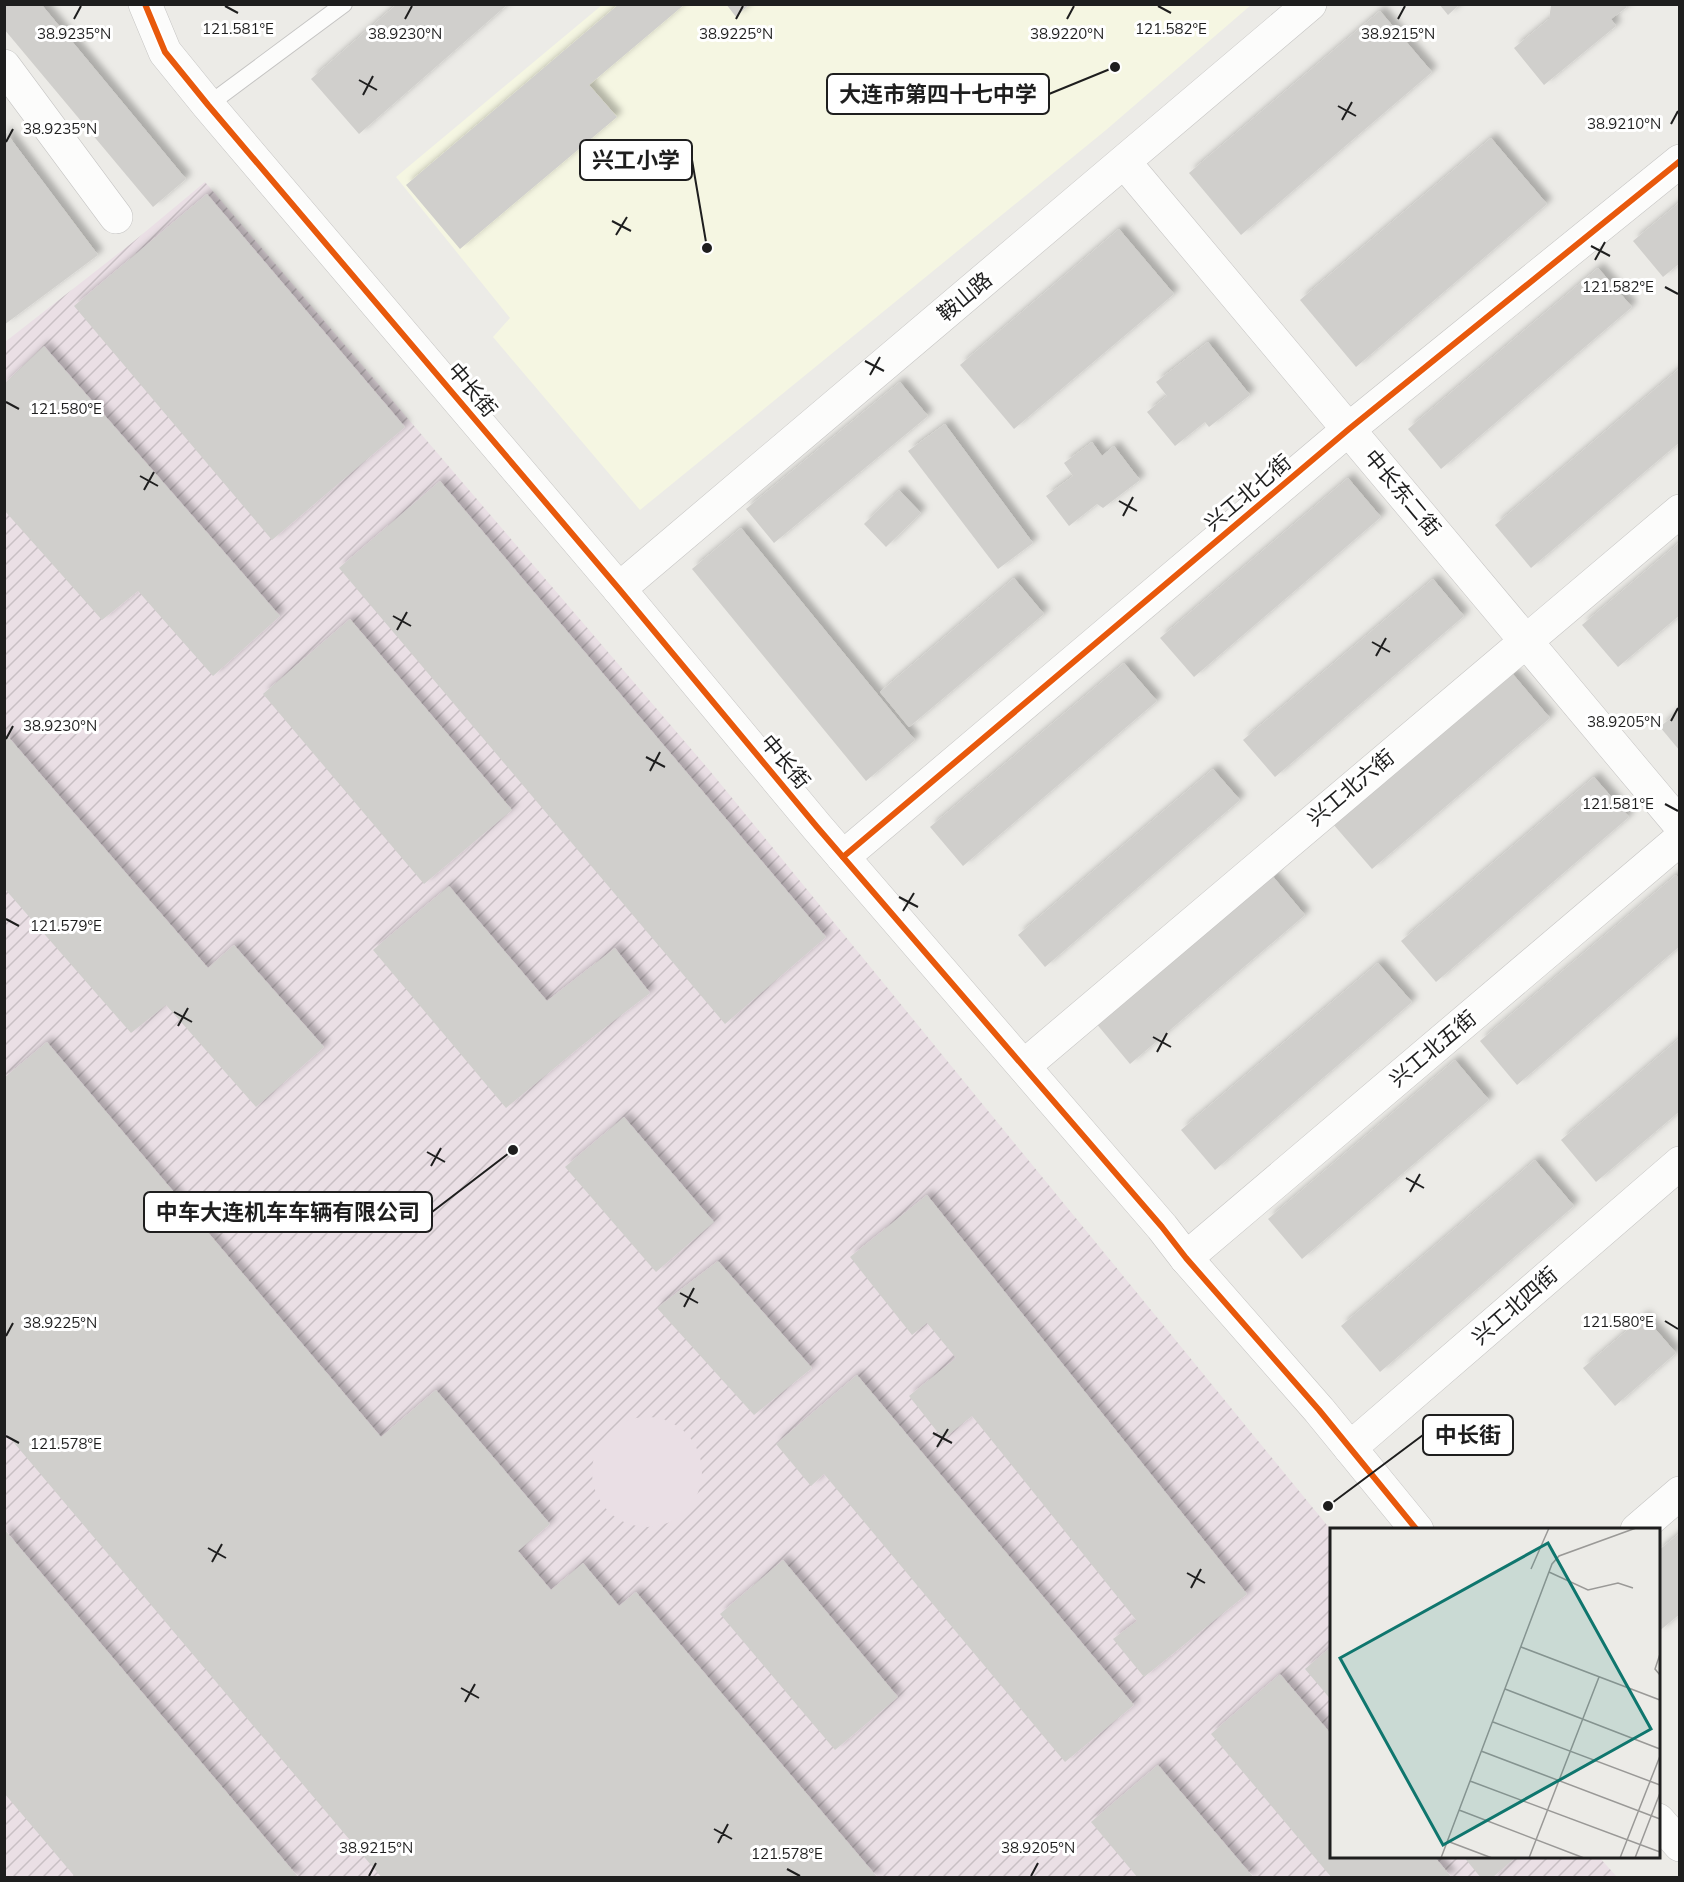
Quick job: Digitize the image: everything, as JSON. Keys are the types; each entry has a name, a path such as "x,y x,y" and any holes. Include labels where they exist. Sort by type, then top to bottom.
{"street":[{"name":"中长街","path":"146,4 165,52 208,105 620,589 843,857 1319,1410 1415,1528"},
{"name":"鞍山路","path":"620,589 1310,4"},
{"path":"4,66 116,217"},
{"name":"兴工北七街","path":"843,857 1349,429 1680,161"},
{"name":"中长东二街","path":"1125,163 1680,825"},
{"name":"兴工北六街","path":"1024,1066 1680,511"},
{"name":"兴工北五街","path":"1186,1258 1680,840"},
{"name":"兴工北四街","path":"1350,1448 1680,1163"},
{"path":"1639,1528 1680,1493"}],"lane":[{"path":"208,105 344,4"}],"shaded area":[{"path":"602,5 1251,5 1106,130 640,510 493,337 510,318 396,177"},
{"path":"205,182 710,771 1330,1529 1330,1858 1600,1858 1617,1877 5,1878 5,342 133,242"},
{"path":"647,1417 668,1422 686,1433 697,1451 702,1472 697,1493 686,1511 668,1522 647,1527 626,1522 608,1511 597,1493 592,1472 597,1451 608,1433 626,1422"}],"building":[{"path":"8,4 41,4 186,179 153,207 4,29 4,8"},
{"path":"397,4 508,4 359,134 311,79"},
{"path":"619,4 685,4 589,85 617,117 460,249 406,185"},
{"path":"726,4 750,4 736,17"},
{"path":"1439,4 1460,4 1448,15"},
{"path":"1549,4 1625,4 1627,7 1611,19 1616,26 1544,85 1514,48 1549,19 1551,6"},
{"path":"1380,11 1432,72 1241,235 1189,173"},
{"path":"4,130 98,255 4,325"},
{"path":"1491,138 1547,204 1356,367 1300,300"},
{"path":"207,194 405,427 272,540 74,306"},
{"path":"1680,202 1680,263 1663,277 1633,241"},
{"path":"1119,229 1174,294 1014,429 960,365"},
{"path":"1598,268 1632,307 1441,469 1408,429"},
{"path":"1208,342 1250,395 1209,427 1205,422 1175,446 1147,412 1167,396 1156,382"},
{"path":"44,346 280,616 213,676 138,591 102,620 4,510 4,384"},
{"path":"1680,368 1680,442 1531,568 1495,525"},
{"path":"900,382 928,416 774,543 746,509"},
{"path":"945,424 1033,543 998,569 908,451"},
{"path":"1092,442 1102,456 1114,446 1140,480 1103,508 1097,504 1069,526 1046,496 1073,476 1064,463"},
{"path":"1348,478 1381,517 1194,677 1160,638"},
{"path":"440,481 826,937 725,1024 339,568"},
{"path":"899,490 921,513 886,547 864,524"},
{"path":"741,528 915,740 866,781 692,569"},
{"path":"1680,542 1680,615 1618,667 1582,625"},
{"path":"1014,578 1044,614 909,727 880,692"},
{"path":"1433,579 1464,616 1275,777 1243,740"},
{"path":"350,619 512,810 424,884 263,694"},
{"path":"1124,663 1157,701 963,866 930,827"},
{"path":"1511,672 1550,718 1372,869 1333,824"},
{"path":"1680,710 1680,751 1660,727"},
{"path":"4,732 208,968 234,945 324,1047 256,1107 166,1005 131,1033 4,888"},
{"path":"1213,769 1240,800 1045,967 1018,935"},
{"path":"1594,777 1629,817 1436,982 1401,941"},
{"path":"1270,873 1305,915 1130,1064 1095,1022"},
{"path":"1676,875 1680,880 1680,946 1517,1085 1480,1041"},
{"path":"449,886 547,1001 615,948 650,993 506,1108 373,950"},
{"path":"1378,963 1412,1002 1215,1170 1181,1130"},
{"path":"1680,1038 1680,1111 1596,1182 1561,1140"},
{"path":"47,1042 381,1437 436,1390 550,1524 518,1551 551,1590 583,1563 619,1606 636,1592 878,1878 382,1878 4,1431 4,1078"},
{"path":"1455,1060 1489,1100 1302,1259 1268,1219"},
{"path":"624,1117 714,1222 656,1272 565,1167"},
{"path":"1535,1160 1574,1206 1380,1372 1341,1326"},
{"path":"927,1195 1247,1594 1144,1677 1113,1639 1137,1621 972,1416 943,1439 909,1396 956,1358 927,1323 912,1335 850,1257"},
{"path":"718,1261 812,1368 754,1415 657,1308"},
{"path":"1644,1316 1676,1353 1615,1406 1583,1368"},
{"path":"857,1375 1134,1705 1065,1762 824,1474 811,1486 776,1444"},
{"path":"4,1529 299,1878 76,1878 4,1793"},
{"path":"1680,1533 1680,1614 1660,1630 1660,1549"},
{"path":"783,1560 898,1697 835,1750 720,1614"},
{"path":"1330,1648 1330,1699 1305,1669"},
{"path":"1280,1674 1330,1733 1330,1858 1436,1858 1452,1878 1332,1878 1211,1734"},
{"path":"1158,1765 1254,1878 1138,1878 1091,1822"},
{"path":"1465,1858 1515,1858 1492,1878 1481,1878"}],"cycle path":[{"path":"145,4 165,52 208,105 619,589 817,827 1319,1410 1415,1528"},
{"path":"843,857 1349,429 1680,161"}],"place":[{"name":"大连市第四十七中学","path":"1115,67"},
{"name":"兴工小学","path":"707,248"},
{"name":"中车大连机车车辆有限公司","path":"513,1150"},
{"name":"中长街","path":"1328,1506"}]}
